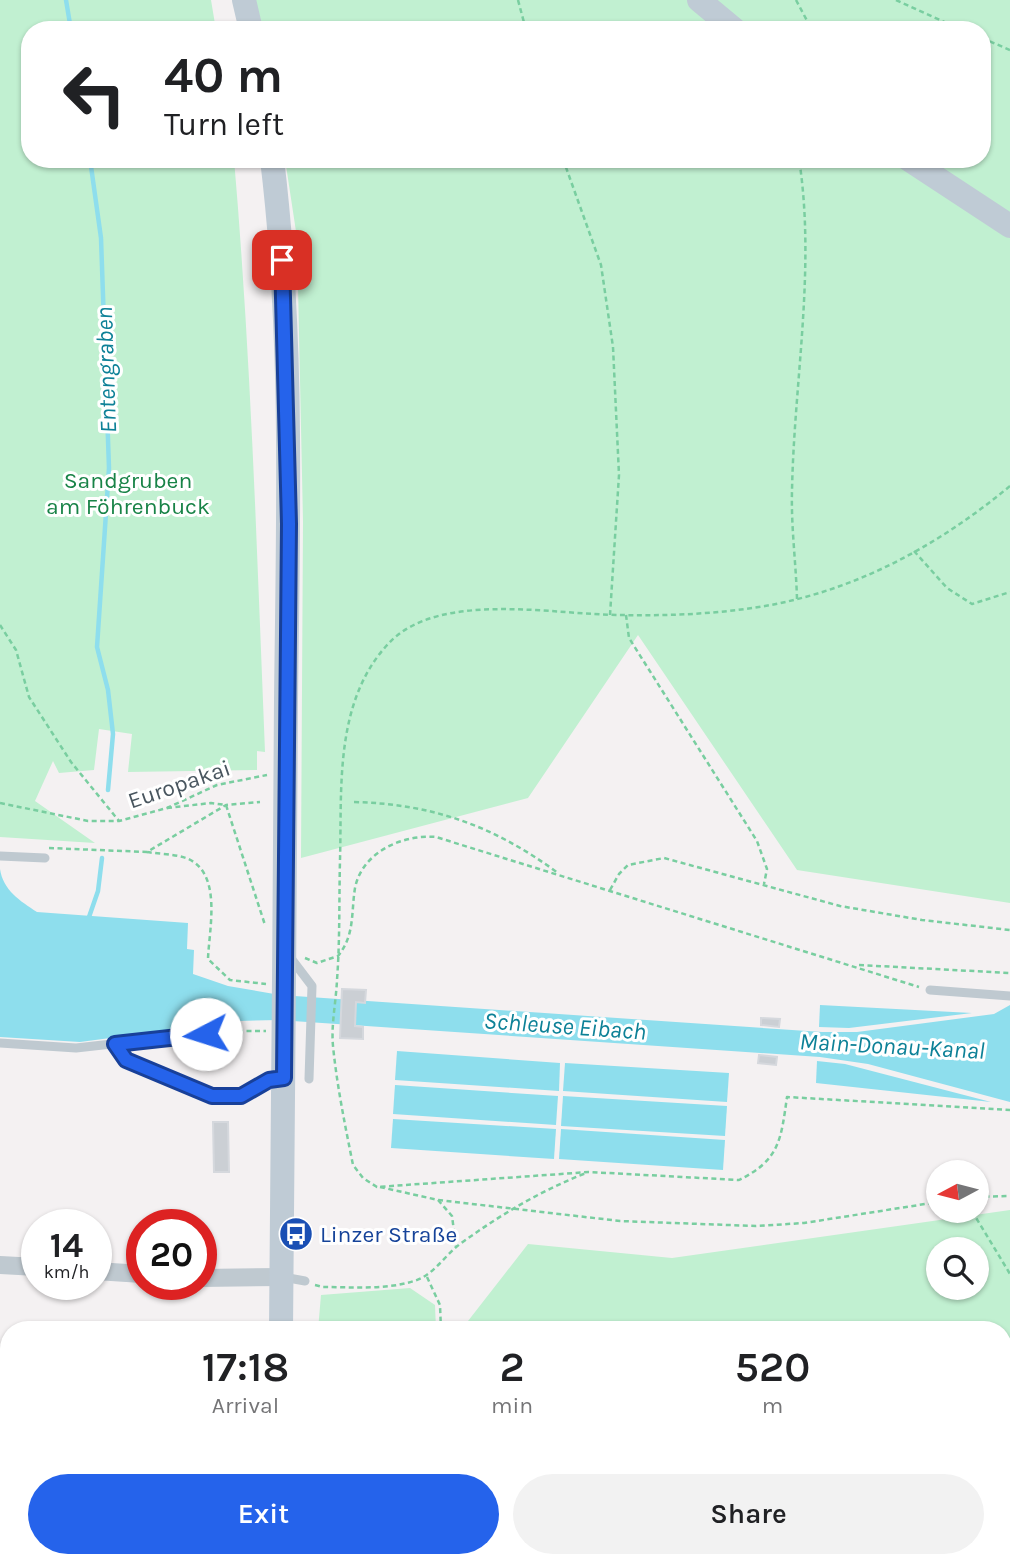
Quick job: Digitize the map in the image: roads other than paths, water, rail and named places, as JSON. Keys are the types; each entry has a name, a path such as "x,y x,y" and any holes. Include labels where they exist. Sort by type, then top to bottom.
{"main road":[{"path":"244,0 249,21"},
{"path":"699,0 724,21"},
{"path":"273,168 280,230 286,344 289,524 284,950 279,984 279,1032 284,1078 294,1279 283,1321"},
{"path":"922,168 1010,226"}],"street":[{"path":"0,1265 21,1266"},
{"path":"217,1278 294,1279"}],"lane":[{"path":"0,856 45,858"},
{"path":"284,950 312,986 309,1079"},
{"path":"930,990 1010,996"},
{"path":"0,1043 76,1048 228,1031"},
{"path":"115,1044 126,1060 212,1096 241,1096 269,1080 284,1078"}],"water":[{"path":"0,869 9,889 37,912 188,923 187,949 194,950 193,974 228,986 280,995 822,1032 857,1032 994,1014 1010,1005 1010,1102 868,1064 820,1057 278,1020 239,1021 80,1042 0,1037"},
{"path":"820,1005 972,1013 849,1028 819,1027"},
{"path":"397,1051 560,1063 559,1091 395,1080"},
{"path":"817,1061 845,1064 991,1102 816,1083"},
{"path":"565,1063 729,1073 727,1102 563,1091"},
{"path":"395,1085 558,1096 556,1125 393,1114"},
{"path":"563,1096 727,1106 725,1136 561,1126"},
{"path":"393,1119 556,1129 554,1159 391,1148"},
{"path":"561,1129 725,1140 723,1170 559,1159"}],"waterway":[{"name":"Entengraben","path":"66,0 70,21"},
{"name":"Entengraben","path":"91,168 101,238 109,468 97,647 108,690 113,734 108,790"},
{"name":"Entengraben","path":"89,917 98,891 102,858"}],"place":[{"name":"Linzer Straße","path":"296,1234"}],"park label":[{"name":"Sandgruben am Föhrenbuck","path":"128,493"}],"water label":[{"name":"Schleuse Eibach","path":"565,1026"},
{"name":"Main-Donau-Kanal","path":"892,1046"}]}
